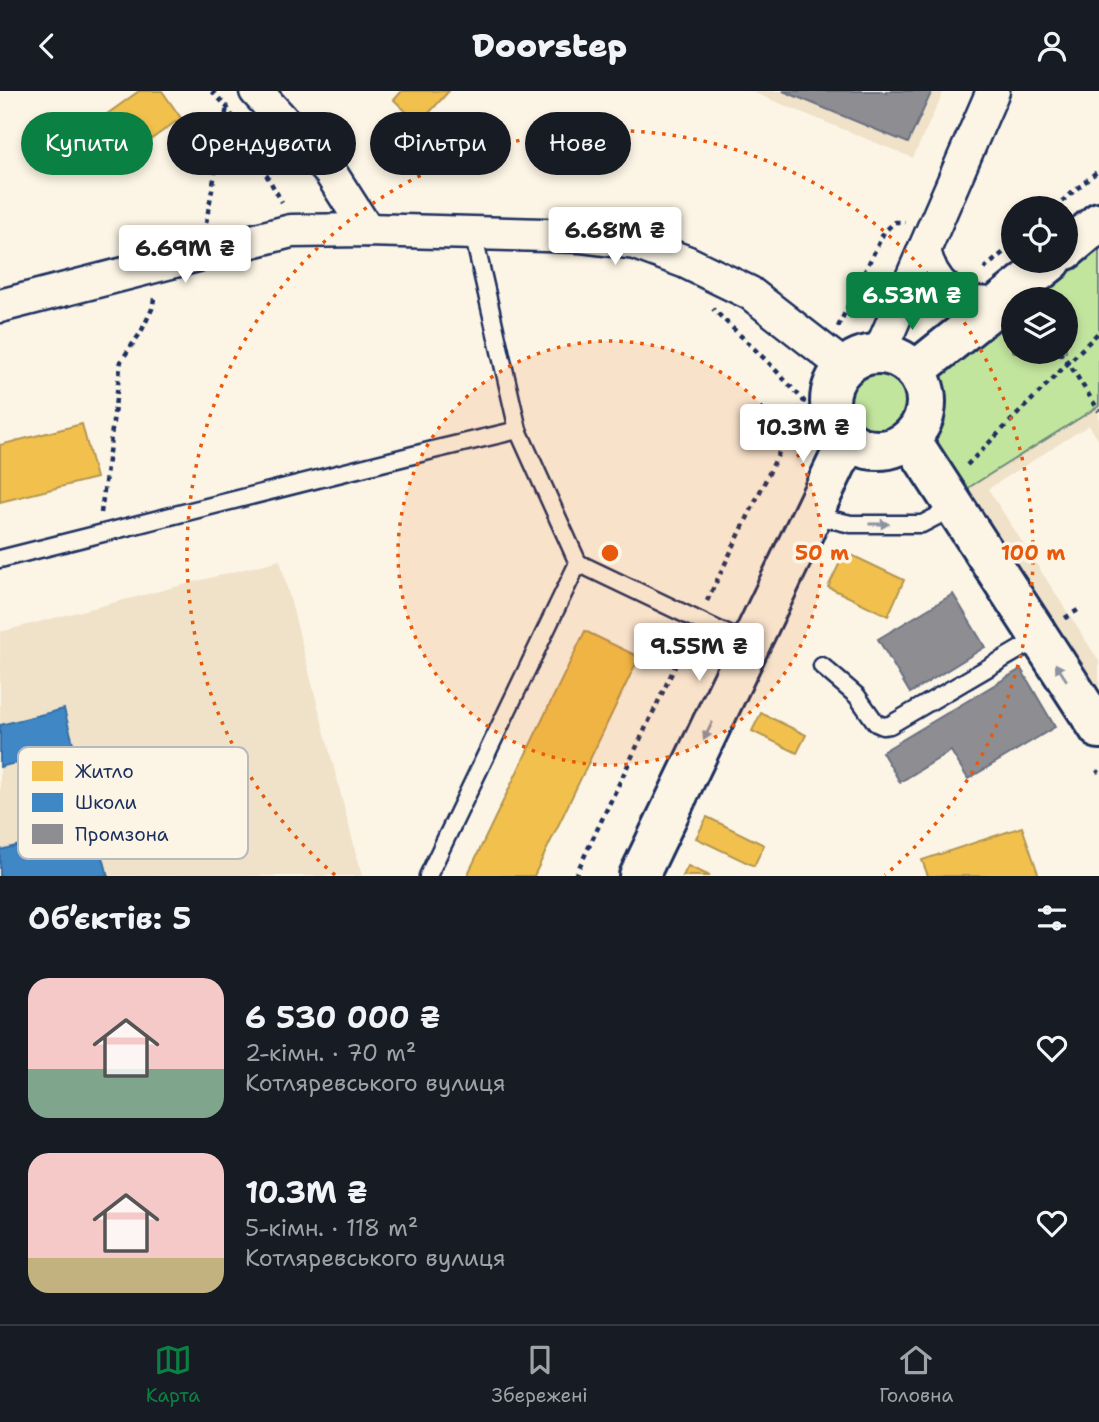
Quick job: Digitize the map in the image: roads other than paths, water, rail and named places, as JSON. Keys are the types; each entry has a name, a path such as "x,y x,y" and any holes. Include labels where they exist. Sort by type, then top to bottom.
{"street":[{"path":"256,91 330,172 367,230"},
{"path":"0,306 291,231 367,230 580,236 635,243 750,293 862,360 899,359 915,372 922,382 926,406 923,418 910,438 891,448 868,449 848,440 834,421 830,398 832,386 838,376 862,360 924,250 993,91"},
{"path":"1078,240 1099,222"},
{"path":"924,250 933,275 951,293 975,304 1001,303"},
{"path":"1020,287 1037,273"},
{"path":"915,372 1001,303"},
{"path":"910,438 955,507 1052,628 1099,729"},
{"path":"639,876 848,440"}],"lane":[{"path":"473,233 518,430 578,563 750,645"},
{"path":"0,559 518,430"},
{"path":"812,515 851,524 922,524 955,507"},
{"path":"428,876 578,563"},
{"path":"822,666 857,696 876,723 890,725 1052,628"}]}
